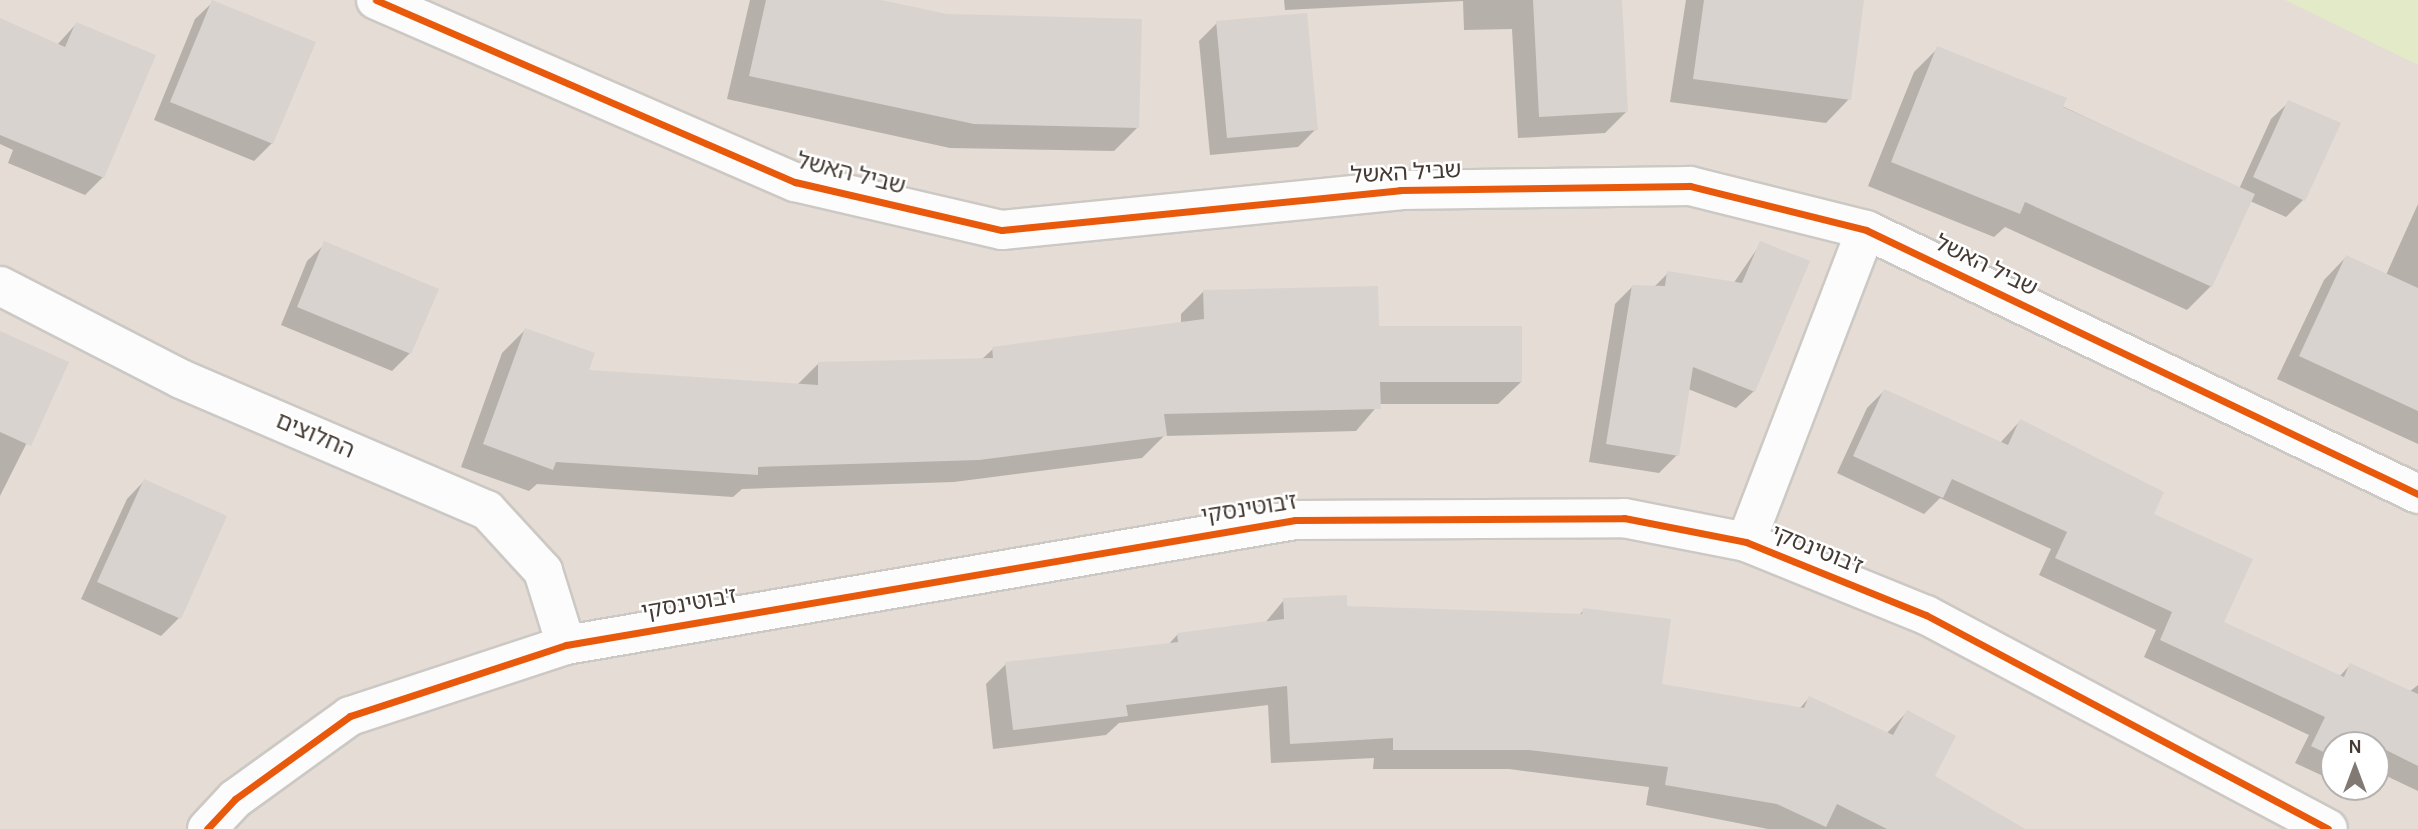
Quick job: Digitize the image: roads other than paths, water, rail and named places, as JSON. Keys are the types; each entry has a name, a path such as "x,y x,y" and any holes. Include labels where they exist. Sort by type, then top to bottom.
{"street":[{"name":"שביל האשל","path":"376,0 795,182 1002,230 1400,190 1690,186 1866,230 2418,494"},
{"path":"1746,542 1866,230"},
{"name":"החלוצים","path":"0,286 181,379 487,510 543,571 566,645"},
{"name":"ז'בוטינסקי","path":"207,829 235,799 350,716 566,645 1295,520 1624,518 1746,542 1926,615 2328,829"}]}
